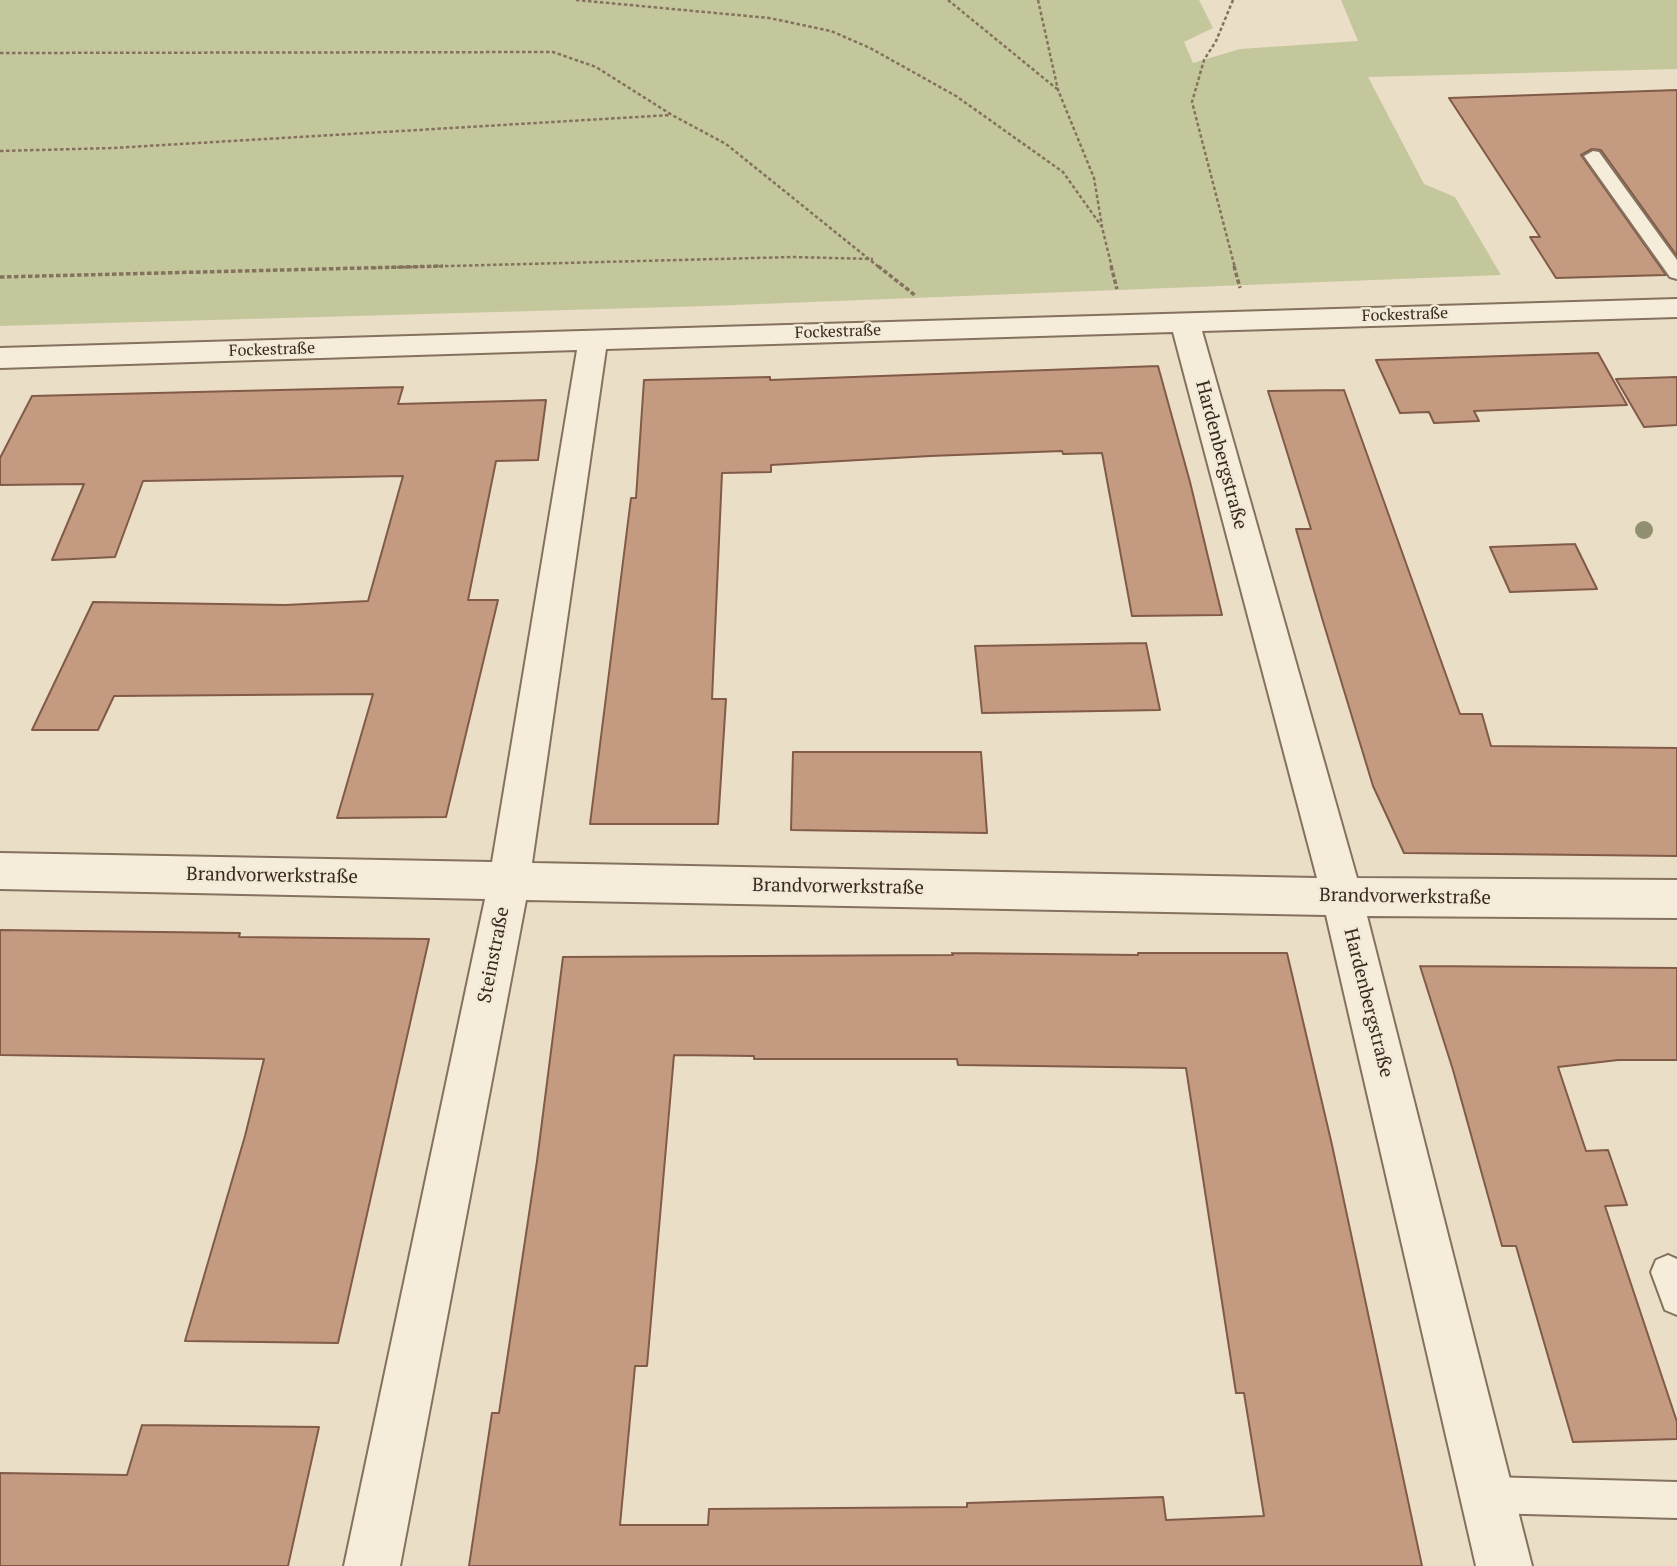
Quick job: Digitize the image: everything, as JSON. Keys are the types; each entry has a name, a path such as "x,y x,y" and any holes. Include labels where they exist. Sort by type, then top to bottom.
{"street":[{"name":"Fockestraße","path":"0,358 1677,308"},
{"name":"Hardenbergstraße","path":"1185,322 1342,897 1504,1566"},
{"name":"Steinstraße","path":"372,1566 509,880 593,341"},
{"name":"Brandvorwerkstraße","path":"0,871 1342,897 1677,899"}],"lane":[{"path":"1593,156 1677,273"},
{"path":"1486,1495 1677,1500"}],"path":[{"path":"576,0 769,18 831,31 870,47 956,96 1063,172 1102,227"},
{"path":"948,0 1058,90"},
{"path":"1038,0 1058,90 1094,178 1102,227 1126,324"},
{"path":"1233,0 1216,41 1204,60 1192,102 1247,320"},
{"path":"0,53 553,52 596,67 672,115 726,144 874,259 955,329"},
{"path":"0,151 127,147 672,115"},
{"path":"0,277 793,257 874,259"}],"green space":[{"path":"0,0 1199,0 1213,28 1184,42 1193,63 1240,49 1358,41 1341,0 1677,0 1677,69 1368,77 1424,184 1455,197 1501,275 709,306 0,326"}],"building":[{"path":"1677,90 1677,256 1601,150 1592,149 1581,155 1666,275 1556,278 1530,237 1540,237 1449,98"},
{"path":"1598,353 1627,405 1474,411 1479,421 1434,423 1429,412 1400,413 1376,360"},
{"path":"1158,366 1190,482 1222,615 1132,616 1102,453 1063,454 1062,451 930,456 771,465 771,472 722,473 712,699 726,699 718,824 590,824 631,498 636,498 644,380 770,377 770,380"},
{"path":"1677,377 1677,425 1644,427 1616,379"},
{"path":"403,387 398,404 546,400 538,460 496,461 468,600 498,600 446,817 337,818 373,694 114,696 98,730 32,730 93,602 285,605 368,601 403,476 143,481 115,557 52,560 84,484 0,485 0,458 32,396"},
{"path":"1344,390 1460,714 1482,714 1491,746 1677,748 1677,856 1404,853 1373,786 1322,618 1296,529 1311,529 1268,391"},
{"path":"1575,544 1597,589 1510,592 1490,547"},
{"path":"1146,643 1160,710 982,713 975,646"},
{"path":"793,752 981,752 987,833 791,830"},
{"path":"0,930 429,939 338,1343 185,1341 245,1136 264,1059 0,1055"},
{"path":"952,953 1287,953 1332,1145 1422,1566 469,1566 492,1413 499,1413 537,1161 563,957 953,955","holes":["674,1055 754,1056 754,1059 957,1059 958,1065 1186,1068 1236,1393 1244,1393 1264,1516 1166,1520 1163,1497 967,1503 967,1507 709,1509 708,1525 620,1525 635,1366 647,1366"]},
{"path":"1420,966 1677,968 1677,1060 1618,1060 1558,1067 1586,1151 1608,1150 1627,1205 1605,1206 1677,1422 1677,1439 1573,1442 1516,1246 1502,1246 1453,1070"},
{"path":"142,1425 319,1427 288,1566 0,1566 0,1473 127,1475"}]}
